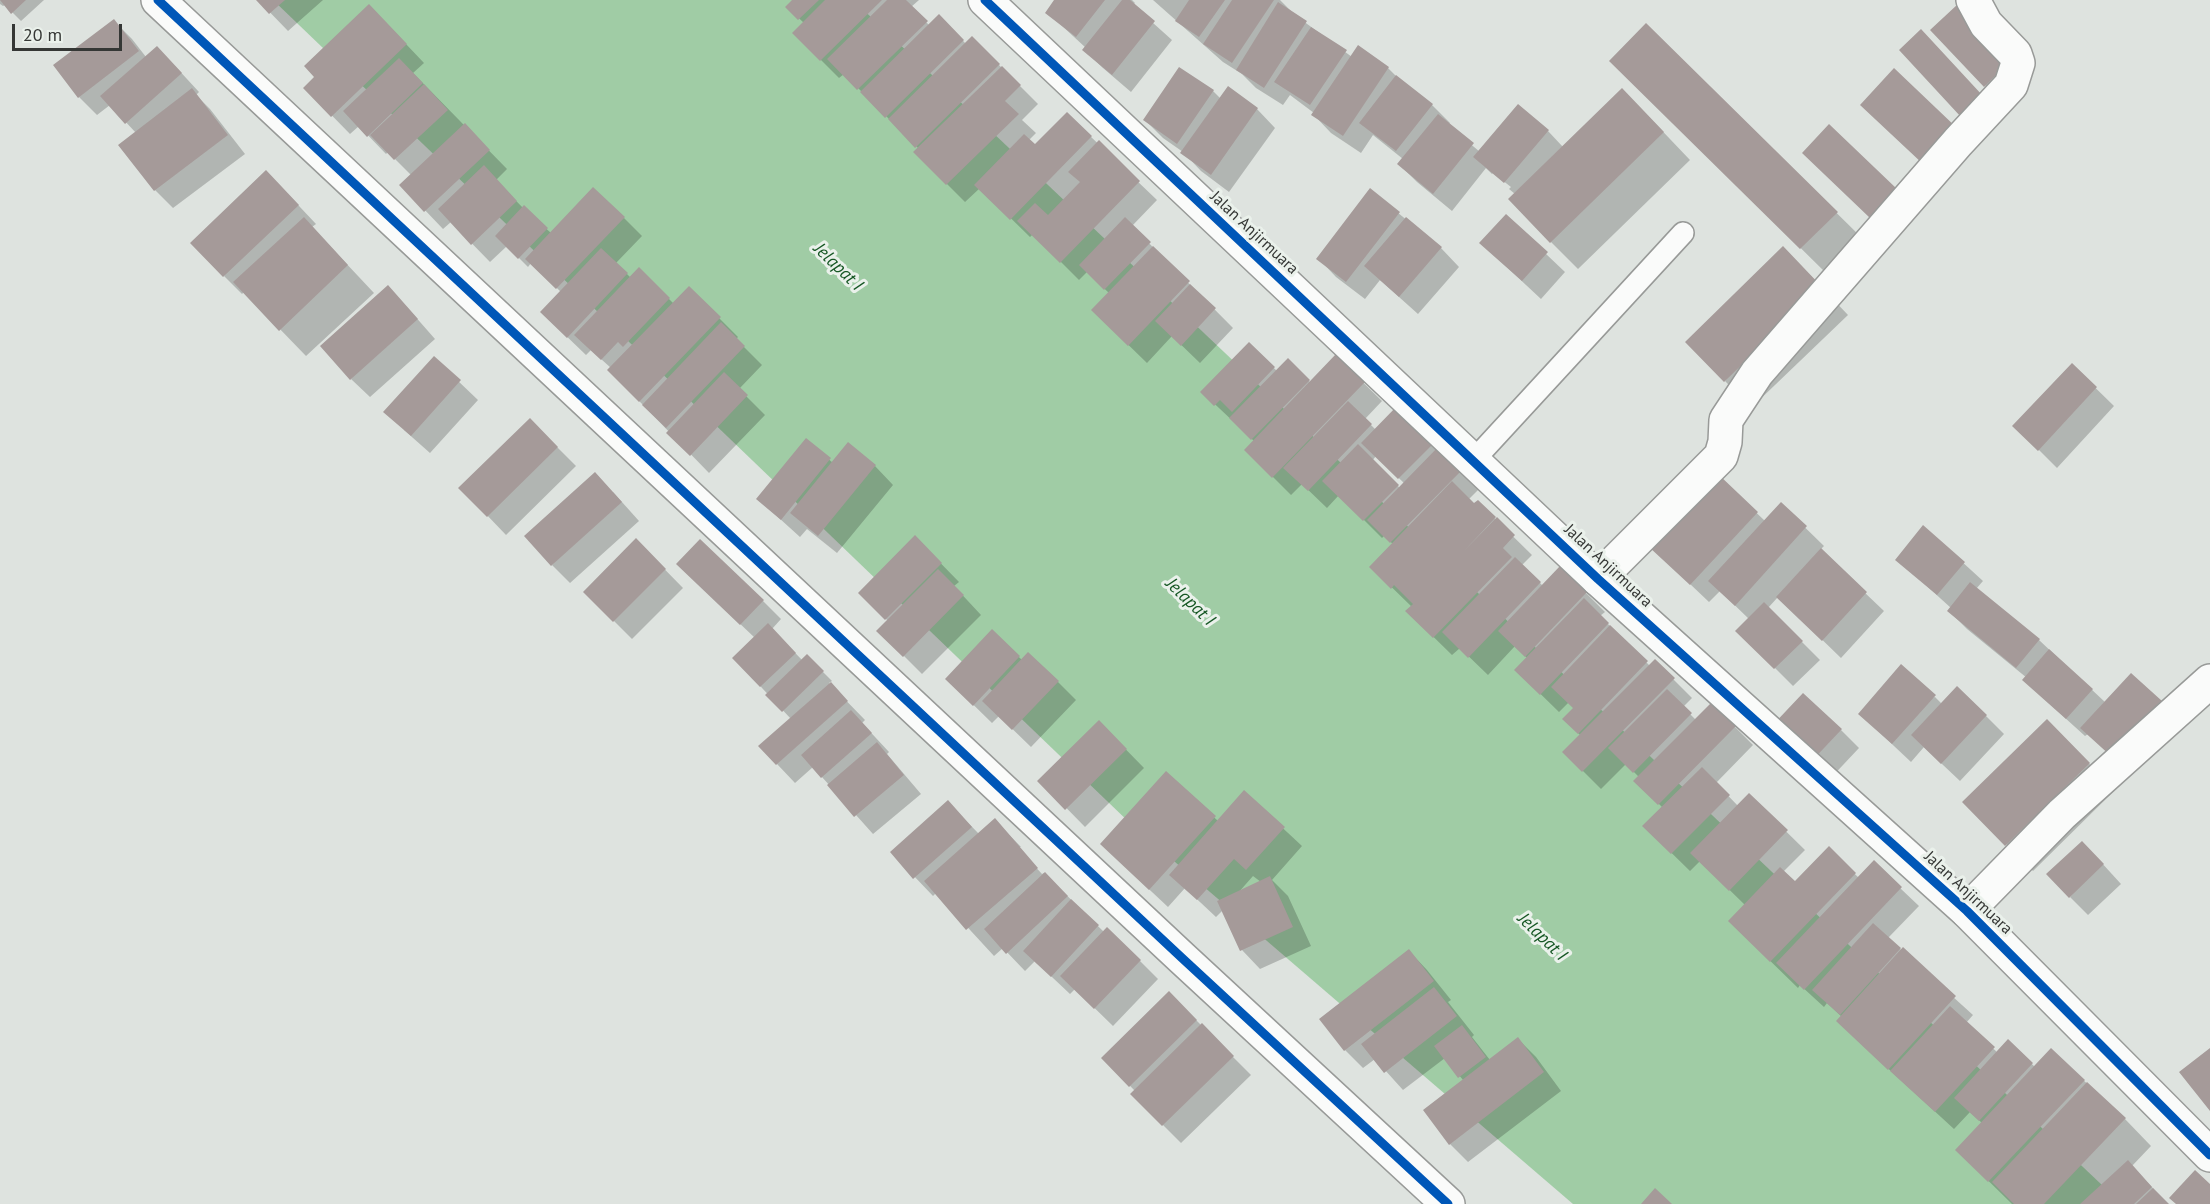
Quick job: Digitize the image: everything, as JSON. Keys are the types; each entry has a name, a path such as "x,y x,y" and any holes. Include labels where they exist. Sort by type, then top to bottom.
{"street":[{"path":"158,0 1448,1204"},
{"name":"Jalan Anjirmuara","path":"985,0 1598,579 1967,911 2210,1155"},
{"path":"1598,579 1721,456 1725,442 1726,420 1757,374 1958,142 2011,85 2018,63 2015,54 1986,24 1973,0"},
{"path":"1967,911 2061,814 2210,681"}],"lane":[{"path":"1473,461 1683,233"}],"water":[{"name":"Jelapat I","path":"273,0 853,0 2122,1204 1573,1204 1132,825"}],"building":[{"path":"0,0 26,0 11,14"},
{"path":"256,0 285,0 269,14"},
{"path":"792,0 819,0 798,20 785,7"},
{"path":"825,0 882,0 820,61 792,33"},
{"path":"887,0 906,0 928,21 857,90 827,59"},
{"path":"1054,0 1105,0 1076,37 1045,13"},
{"path":"1122,0 1130,0 1155,21 1112,75 1082,50"},
{"path":"1189,0 1225,0 1199,37 1175,21"},
{"path":"1232,0 1274,0 1232,63 1203,44"},
{"path":"1278,2 1307,21 1264,88 1236,70"},
{"path":"369,4 407,44 331,117 303,88 314,77 304,66"},
{"path":"1958,4 2011,60 1984,87 1930,30"},
{"path":"939,14 964,40 885,118 860,92"},
{"path":"114,19 139,51 78,98 53,65"},
{"path":"1646,23 1838,212 1800,249 1609,61"},
{"path":"1311,27 1347,50 1310,105 1274,82"},
{"path":"1921,29 1983,96 1961,117 1899,50"},
{"path":"972,36 1000,64 915,148 888,119"},
{"path":"1358,45 1389,67 1343,136 1311,115"},
{"path":"157,46 182,73 125,124 100,96"},
{"path":"399,58 423,83 367,137 343,111"},
{"path":"1002,66 1021,85 1005,101 1019,114 946,185 913,152"},
{"path":"1179,67 1214,90 1177,144 1143,120"},
{"path":"1894,68 1957,128 1923,164 1860,105"},
{"path":"1396,75 1433,104 1396,151 1359,123"},
{"path":"424,84 448,110 394,160 370,135"},
{"path":"1228,86 1258,108 1211,175 1180,153"},
{"path":"192,88 228,135 154,191 118,145"},
{"path":"1622,88 1664,132 1550,243 1508,199"},
{"path":"1518,104 1549,130 1504,183 1473,157"},
{"path":"1067,112 1092,136 1010,220 974,185 1024,134 1035,144"},
{"path":"1438,114 1474,143 1433,194 1397,164"},
{"path":"465,123 490,150 424,212 399,185"},
{"path":"1829,124 1897,189 1870,218 1802,153"},
{"path":"1099,140 1140,181 1060,263 1017,221 1035,203 1048,215 1080,182 1068,172"},
{"path":"484,165 517,201 471,245 438,209"},
{"path":"266,170 299,205 223,277 190,243"},
{"path":"593,187 625,217 556,289 525,259"},
{"path":"1370,188 1400,212 1346,282 1316,259"},
{"path":"524,205 548,228 518,259 495,236"},
{"path":"1506,214 1548,252 1522,281 1479,243"},
{"path":"304,217 348,265 279,331 233,282"},
{"path":"1125,217 1151,242 1104,290 1079,265"},
{"path":"1406,217 1442,247 1399,297 1364,266"},
{"path":"1153,246 1190,281 1128,346 1091,310"},
{"path":"1783,246 1822,287 1724,382 1685,342"},
{"path":"601,248 628,273 567,338 540,312"},
{"path":"639,267 670,298 623,347 618,342 601,360 574,335"},
{"path":"1190,284 1216,308 1181,346 1155,321"},
{"path":"388,285 418,319 350,380 320,346"},
{"path":"689,286 721,317 639,402 607,370"},
{"path":"721,322 745,346 666,428 642,405"},
{"path":"1249,342 1275,367 1232,412 1220,400 1214,406 1200,392"},
{"path":"1336,354 1365,382 1272,478 1244,450"},
{"path":"434,356 461,380 411,436 383,412"},
{"path":"1288,358 1310,380 1251,440 1229,418"},
{"path":"2072,363 2097,387 2038,451 2012,426"},
{"path":"724,372 748,395 690,456 666,433"},
{"path":"1348,401 1372,424 1308,491 1283,468"},
{"path":"1397,406 1434,443 1398,479 1361,443"},
{"path":"530,418 558,447 487,517 458,488"},
{"path":"806,438 831,458 781,520 756,499"},
{"path":"848,442 876,465 818,536 790,513"},
{"path":"1358,444 1399,485 1363,521 1322,481"},
{"path":"1438,447 1462,470 1390,543 1367,520"},
{"path":"595,472 622,502 551,566 524,536"},
{"path":"1718,474 1758,512 1690,585 1649,547"},
{"path":"1452,481 1474,503 1478,500 1496,517 1464,551 1497,517 1515,535 1503,548 1512,557 1433,638 1405,611 1413,604 1394,585 1391,589 1369,567"},
{"path":"1781,502 1807,526 1735,606 1708,581"},
{"path":"1923,525 1965,562 1937,595 1895,560"},
{"path":"915,535 942,563 885,620 858,593"},
{"path":"636,538 666,569 613,622 583,592"},
{"path":"700,539 764,600 740,625 676,564"},
{"path":"1821,548 1867,592 1822,641 1776,597"},
{"path":"1515,557 1541,582 1468,658 1442,632"},
{"path":"1560,566 1587,592 1525,657 1498,631"},
{"path":"938,569 964,595 903,657 876,631"},
{"path":"1970,582 2040,639 2016,668 1947,611"},
{"path":"1584,598 1609,623 1540,695 1514,670"},
{"path":"1764,602 1803,641 1774,669 1735,631"},
{"path":"768,623 796,653 760,687 732,658"},
{"path":"1610,625 1648,661 1578,734 1562,719 1573,708 1551,687"},
{"path":"992,629 1020,656 973,706 945,679"},
{"path":"2049,649 2093,689 2066,719 2022,680"},
{"path":"1028,652 1059,681 1012,730 982,701"},
{"path":"807,654 824,671 782,712 765,695"},
{"path":"1655,659 1675,678 1582,772 1562,752"},
{"path":"1901,664 1936,695 1892,744 1858,714"},
{"path":"2131,673 2162,701 2112,757 2080,728"},
{"path":"831,682 848,701 776,765 758,746"},
{"path":"1957,686 1987,715 1941,764 1911,735"},
{"path":"1667,689 1692,713 1633,773 1608,748"},
{"path":"1803,693 1842,729 1808,765 1769,729"},
{"path":"1712,702 1736,726 1658,805 1633,781"},
{"path":"851,710 872,733 821,778 801,755"},
{"path":"2047,719 2090,763 2005,846 1962,802"},
{"path":"1099,720 1127,749 1065,810 1037,781"},
{"path":"877,742 904,775 854,817 827,785"},
{"path":"1702,767 1730,795 1671,854 1642,826"},
{"path":"1166,771 1216,816 1149,890 1100,844"},
{"path":"1244,790 1285,827 1246,870 1234,859 1197,900 1169,875"},
{"path":"1749,793 1788,830 1729,891 1690,853"},
{"path":"948,800 972,827 913,879 890,852"},
{"path":"995,818 1038,868 966,930 924,881"},
{"path":"2082,841 2104,864 2069,898 2046,874"},
{"path":"1829,846 1856,873 1770,962 1728,921 1780,867 1795,881"},
{"path":"1874,860 1902,887 1804,990 1776,963"},
{"path":"1045,872 1068,896 1006,954 984,929"},
{"path":"1270,876 1293,927 1240,951 1217,901"},
{"path":"1071,899 1099,925 1051,977 1023,951"},
{"path":"1873,923 1901,948 1840,1015 1812,990"},
{"path":"1107,927 1141,960 1094,1009 1060,976"},
{"path":"1903,947 1956,996 1888,1070 1836,1021"},
{"path":"1409,949 1434,981 1344,1051 1319,1019"},
{"path":"1434,987 1457,1016 1384,1073 1361,1044"},
{"path":"1169,991 1197,1020 1129,1087 1101,1058"},
{"path":"1950,1006 1995,1047 1935,1112 1890,1071"},
{"path":"1202,1023 1234,1056 1162,1126 1130,1094"},
{"path":"1462,1025 1486,1057 1458,1078 1434,1046"},
{"path":"1518,1037 1544,1072 1449,1145 1423,1110"},
{"path":"2008,1039 2033,1063 1979,1121 1954,1098"},
{"path":"2051,1048 2085,1080 1988,1182 1955,1150"},
{"path":"2210,1048 2210,1111 2179,1072"},
{"path":"2087,1082 2126,1118 2044,1204 2014,1204 1992,1182"},
{"path":"2128,1160 2152,1187 2134,1204 2080,1204"},
{"path":"2195,1170 2210,1184 2210,1204 2176,1204 2169,1198"},
{"path":"1655,1188 1672,1204 1641,1204"},
{"path":"2153,1188 2169,1204 2136,1204"}],"cycle path":[{"path":"158,0 1448,1204"},
{"path":"985,0 1598,579 1967,911 2210,1155"}]}
